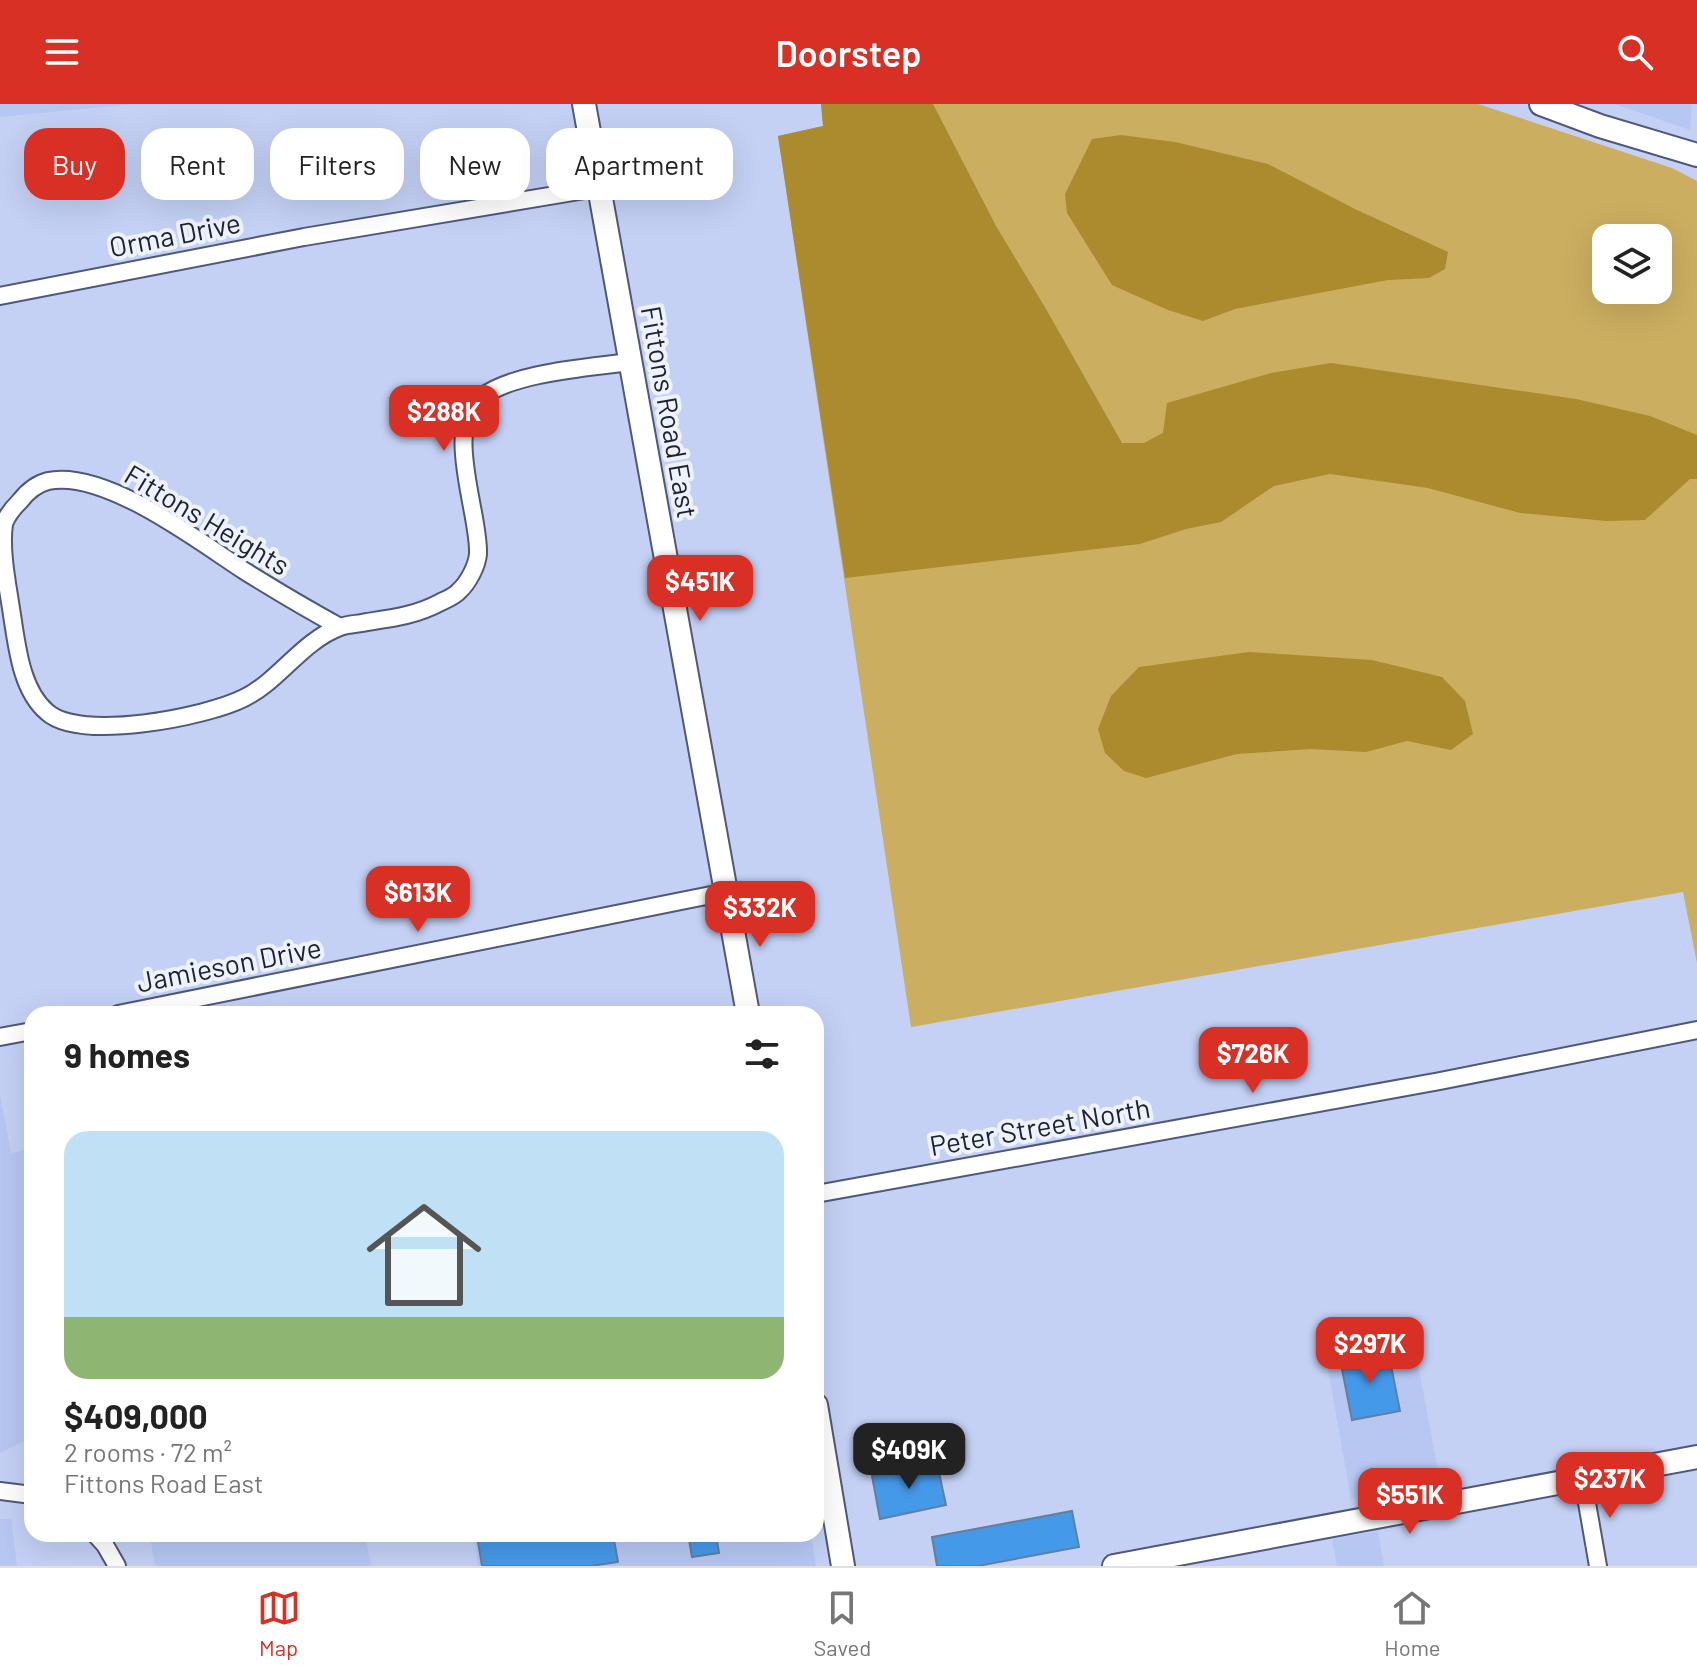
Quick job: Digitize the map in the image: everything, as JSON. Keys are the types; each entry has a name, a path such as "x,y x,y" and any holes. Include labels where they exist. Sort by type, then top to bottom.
{"street":[{"name":"Fittons Road East","path":"584,104 588,128"},
{"path":"1541,104 1600,126 1697,155"},
{"name":"Orma Drive","path":"0,296 304,237 546,197"},
{"name":"Fittons Road East","path":"599,200 747,1006"},
{"name":"Fittons Heights","path":"340,627 289,599 151,511 101,487 75,481 48,481 29,490 4,524 2,548 19,654 34,698 48,714 69,724 115,727 206,712 246,697 318,640 340,627 421,613 458,592 470,576 478,555 463,457 467,416 477,400 494,390 540,375 630,362"},
{"name":"Jamieson Drive","path":"158,1006 726,892"},
{"name":"Peter Street North","path":"824,1193 1440,1081 1697,1030"},
{"path":"0,1037 24,1032"},
{"path":"824,1453 843,1566"},
{"path":"1114,1566 1697,1457"},
{"path":"1583,1480 1598,1566"},
{"path":"0,1491 24,1494"},
{"path":"102,1542 117,1566"}],"shaded area":[{"path":"0,104 134,104 0,117"},
{"path":"821,104 1478,104 1672,168 1697,181 1697,963 1683,892 911,1027 778,136 823,126"},
{"path":"821,104 933,104 996,226 1122,443 1144,443 1163,433 1167,403 1271,373 1331,363 1576,399 1650,416 1697,435 1697,479 1690,479 1645,520 1606,521 1520,513 1428,488 1330,474 1274,486 1221,522 1186,529 1140,544 845,578 778,136 823,126"},
{"path":"1615,104 1692,104 1690,130"},
{"path":"1121,135 1175,142 1268,164 1448,252 1445,269 1429,278 1388,280 1235,309 1203,321 1168,310 1112,285 1067,213 1065,194 1092,139"},
{"path":"1249,652 1372,660 1442,677 1465,701 1473,734 1451,750 1407,741 1366,752 1311,749 1237,754 1146,778 1124,771 1105,753 1098,729 1111,696 1139,667"},
{"path":"0,1094 11,1153 24,1151 24,1441 0,1453"},
{"path":"1411,1327 1440,1481 1351,1499 1324,1346"},
{"path":"0,1519 11,1519 17,1566 0,1566"},
{"path":"1378,1531 1384,1566 1337,1566 1332,1539"},
{"path":"151,1542 366,1542 371,1566 155,1566"},
{"path":"474,1542 812,1542 816,1566 478,1566"}],"building":[{"path":"1388,1350 1400,1411 1352,1420 1340,1359"},
{"path":"937,1463 946,1505 880,1519 872,1476"},
{"path":"1072,1511 1079,1547 978,1566 937,1566 932,1537"},
{"path":"478,1542 614,1542 618,1562 591,1566 482,1566"},
{"path":"689,1542 717,1542 719,1553 692,1557"}]}
